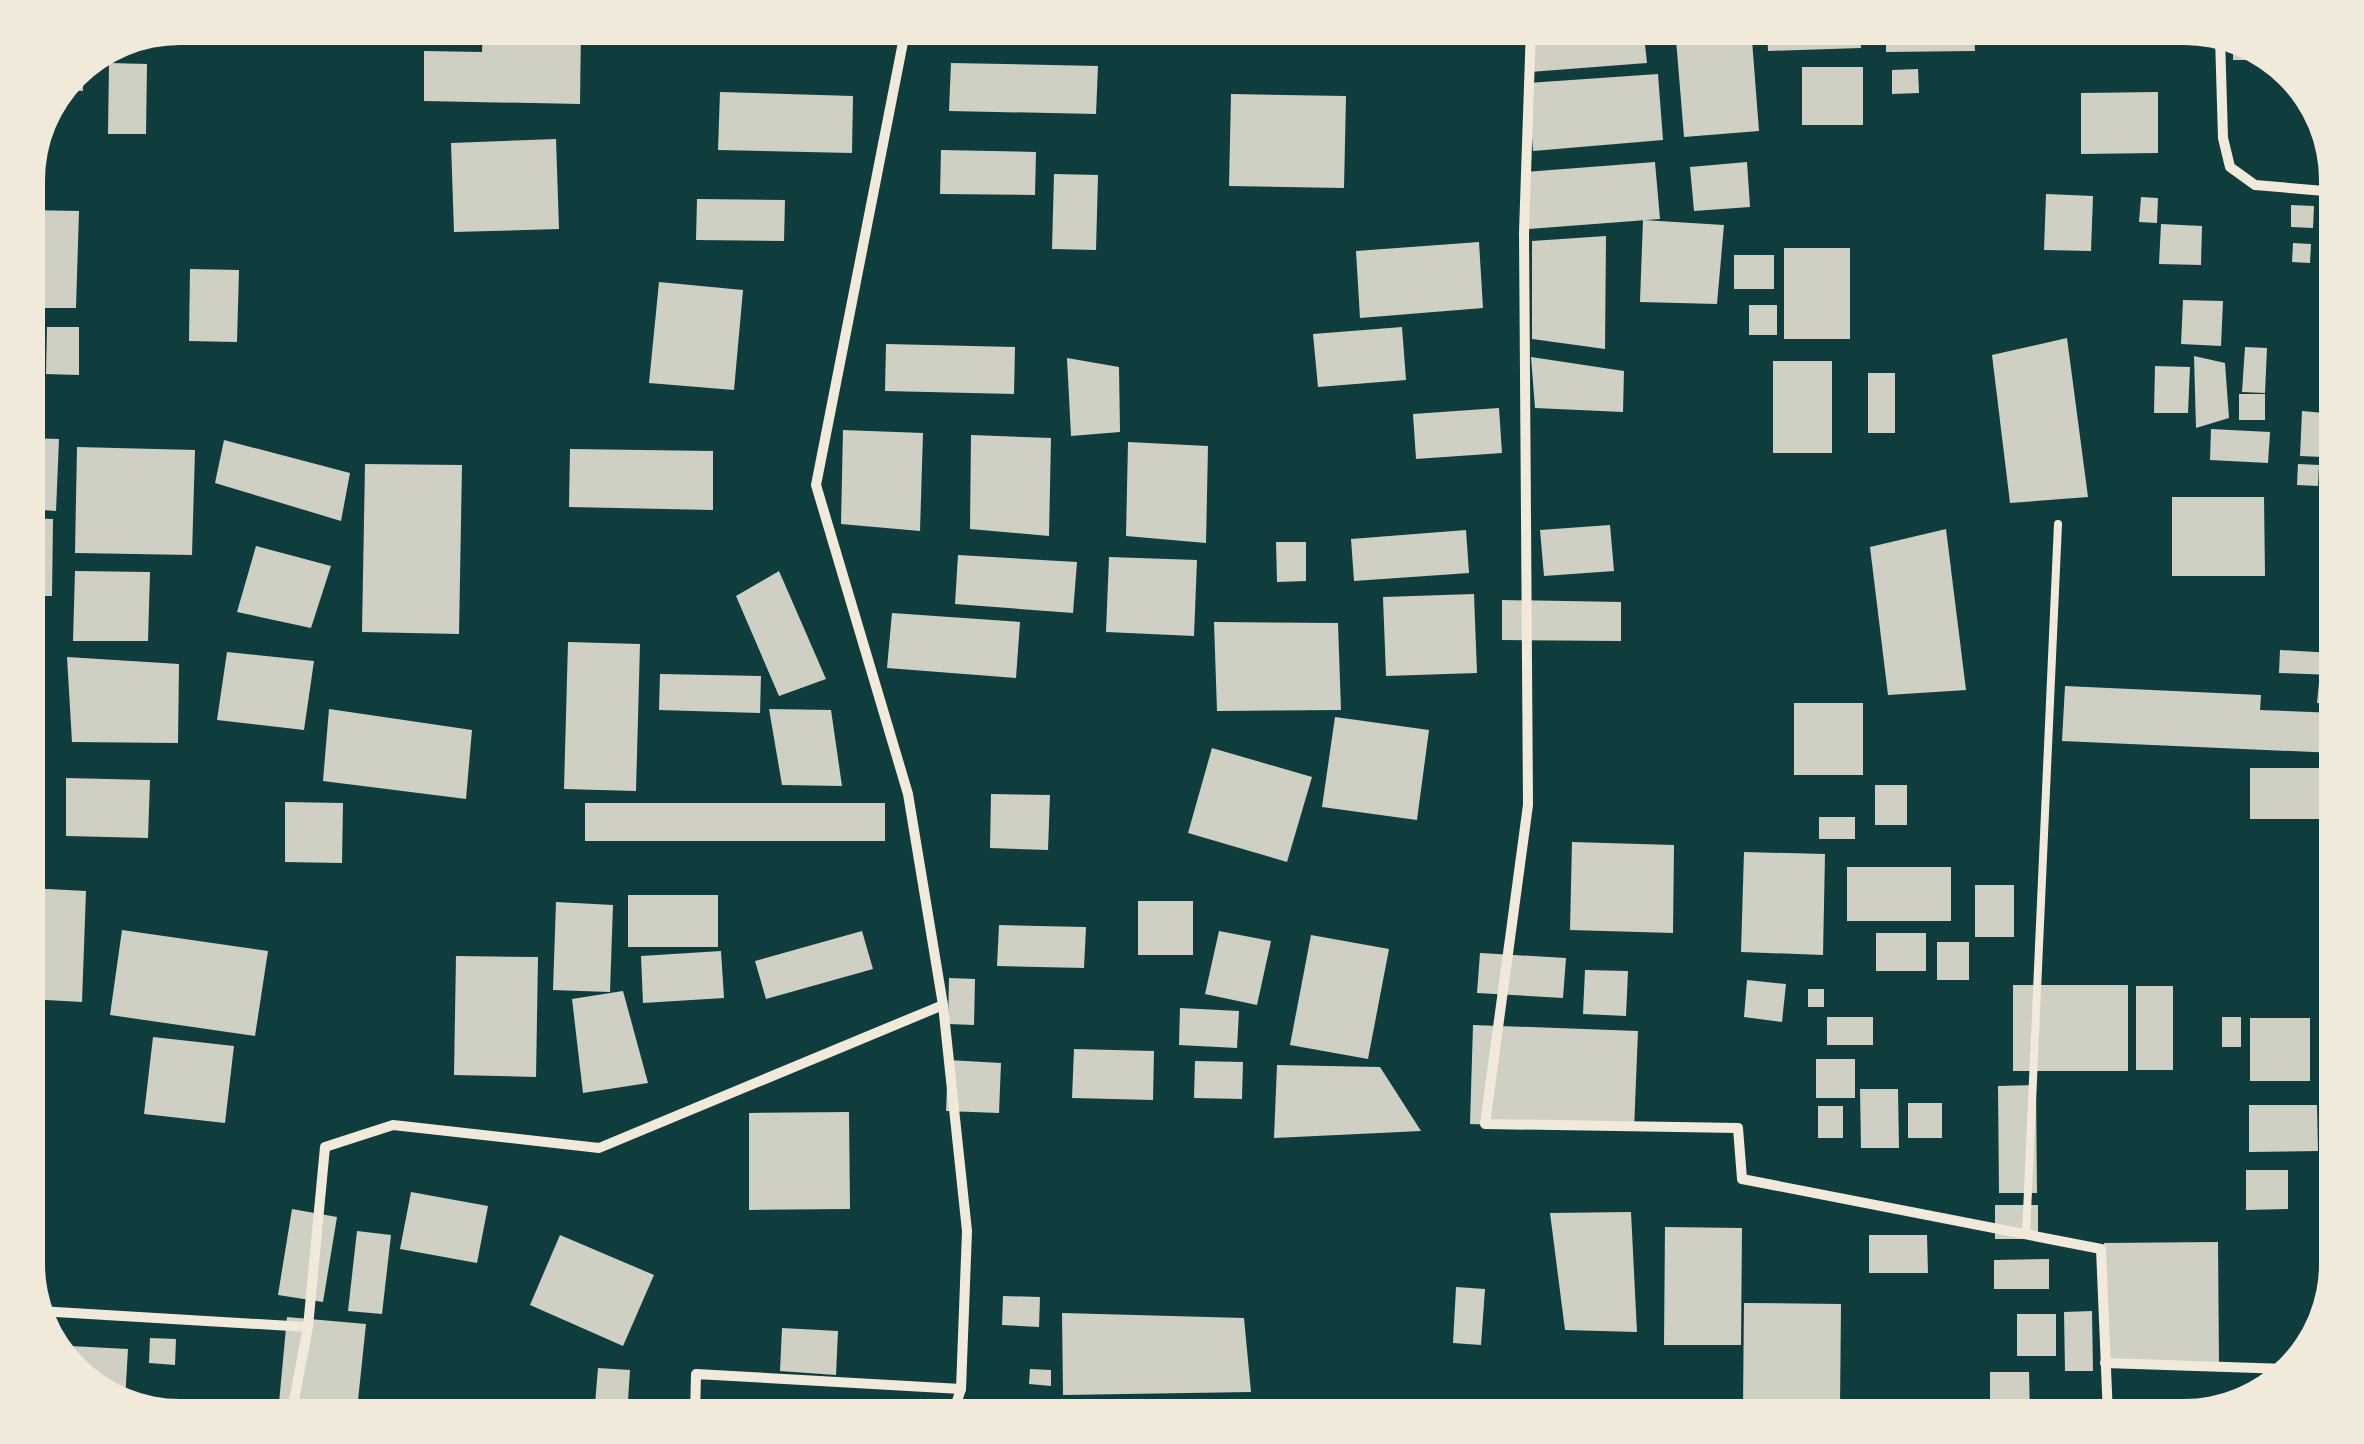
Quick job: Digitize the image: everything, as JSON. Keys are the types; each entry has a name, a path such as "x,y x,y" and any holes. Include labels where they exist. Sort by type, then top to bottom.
{"street":[{"path":"903,45 816,485 908,794 943,1005 967,1230 962,1390 959,1399"},
{"path":"1530,45 1524,232 1528,805 1485,1124 1738,1128 1742,1179 2100,1250 2107,1399"},
{"path":"2221,50 2224,138 2230,167 2255,186 2319,191"},
{"path":"294,1399 308,1327 325,1148 393,1125 599,1148 943,1005"},
{"path":"54,1312 308,1327"},
{"path":"2105,1363 2269,1368"},
{"path":"695,1399 696,1374 962,1390"}],"lane":[{"path":"2026,1235 2058,524"}],"building":[{"path":"482,45 581,45 580,104 424,101 424,51 482,52"},
{"path":"1528,45 1645,45 1647,63 1530,72"},
{"path":"1676,45 1752,45 1759,131 1684,137"},
{"path":"1768,45 1861,45 1861,48 1768,51"},
{"path":"1886,45 1975,45 1975,51 1886,52"},
{"path":"951,63 1098,66 1096,114 949,111"},
{"path":"147,64 146,134 108,134 109,66"},
{"path":"1802,67 1863,67 1863,125 1802,125"},
{"path":"1918,69 1919,93 1892,94 1892,70"},
{"path":"1658,74 1663,140 1533,151 1528,83"},
{"path":"720,92 853,96 852,153 718,150"},
{"path":"2158,92 2158,153 2081,154 2081,93"},
{"path":"1231,94 1346,96 1344,188 1229,186"},
{"path":"556,139 559,229 454,232 451,143"},
{"path":"941,150 1036,152 1035,195 940,194"},
{"path":"1655,162 1660,219 1529,229 1525,172"},
{"path":"1747,162 1750,207 1694,211 1690,167"},
{"path":"1054,174 1098,175 1096,250 1052,249"},
{"path":"2046,194 2093,196 2091,251 2044,250"},
{"path":"2141,197 2158,198 2157,223 2139,222"},
{"path":"697,199 785,200 784,241 696,240"},
{"path":"2291,205 2314,206 2313,228 2291,227"},
{"path":"45,210 79,211 76,308 45,308"},
{"path":"1643,220 1724,225 1717,304 1640,302"},
{"path":"2161,224 2202,226 2201,265 2159,264"},
{"path":"1606,236 1605,349 1532,339 1532,241"},
{"path":"1479,242 1483,308 1360,318 1356,251"},
{"path":"2293,243 2311,244 2310,263 2292,262"},
{"path":"1784,248 1850,248 1850,339 1784,339"},
{"path":"1734,255 1774,255 1774,289 1734,289"},
{"path":"190,269 239,270 237,342 189,341"},
{"path":"659,282 743,290 734,390 649,383"},
{"path":"2183,300 2223,301 2221,346 2181,344"},
{"path":"1749,305 1777,305 1777,335 1749,335"},
{"path":"47,327 79,327 79,375 46,374"},
{"path":"1402,327 1406,380 1318,387 1313,334"},
{"path":"2067,338 2088,497 2010,503 1992,355"},
{"path":"886,344 1015,347 1014,394 885,391"},
{"path":"2245,347 2267,348 2265,393 2242,392"},
{"path":"2194,356 2225,363 2229,418 2196,428"},
{"path":"1531,357 1624,371 1623,412 1535,408"},
{"path":"1067,358 1119,367 1120,432 1071,436"},
{"path":"1773,361 1832,361 1832,453 1773,453"},
{"path":"2155,366 2190,367 2188,413 2154,413"},
{"path":"1868,373 1895,373 1895,433 1868,433"},
{"path":"2239,394 2265,394 2265,420 2239,420"},
{"path":"1499,408 1502,453 1416,459 1413,414"},
{"path":"2302,411 2319,413 2319,457 2300,456"},
{"path":"2211,429 2270,432 2268,463 2210,460"},
{"path":"843,430 923,433 920,531 841,524"},
{"path":"971,435 1051,438 1049,536 970,529"},
{"path":"45,439 59,439 56,511 45,510"},
{"path":"224,440 350,473 341,521 215,483"},
{"path":"1128,442 1208,446 1206,543 1126,536"},
{"path":"77,447 195,450 192,555 75,553"},
{"path":"570,449 713,451 713,510 569,507"},
{"path":"365,464 462,465 459,634 362,632"},
{"path":"2298,464 2319,465 2318,486 2297,485"},
{"path":"2172,497 2264,497 2265,576 2172,576"},
{"path":"45,519 53,519 52,596 45,596"},
{"path":"1610,525 1614,571 1544,576 1540,530"},
{"path":"1946,529 1966,690 1888,695 1870,547"},
{"path":"1466,530 1469,573 1354,581 1351,539"},
{"path":"1276,542 1306,542 1306,581 1277,582"},
{"path":"256,546 331,566 311,628 237,612"},
{"path":"958,555 1077,562 1073,613 955,604"},
{"path":"1109,557 1197,560 1194,636 1106,632"},
{"path":"75,571 150,572 148,641 73,641"},
{"path":"779,571 826,679 779,696 736,596"},
{"path":"1474,594 1477,673 1386,676 1383,597"},
{"path":"1502,600 1621,602 1621,641 1502,640"},
{"path":"892,613 1020,622 1016,678 887,668"},
{"path":"1214,622 1338,623 1341,710 1217,711"},
{"path":"568,642 640,644 636,791 564,789"},
{"path":"2280,650 2319,652 2319,674 2279,673"},
{"path":"227,652 314,661 304,730 217,720"},
{"path":"67,657 179,664 178,743 72,742"},
{"path":"660,674 761,676 760,713 659,710"},
{"path":"2065,686 2261,695 2260,710 2319,712 2319,752 2062,741"},
{"path":"1794,703 1863,703 1863,775 1794,775"},
{"path":"329,709 472,730 466,799 323,781"},
{"path":"769,709 831,710 842,786 782,785"},
{"path":"1335,717 1429,730 1417,820 1322,807"},
{"path":"1212,748 1312,777 1287,862 1188,833"},
{"path":"2250,768 2319,768 2319,819 2250,819"},
{"path":"66,778 150,780 148,838 66,836"},
{"path":"1875,785 1907,785 1907,825 1875,825"},
{"path":"991,794 1050,795 1048,850 990,848"},
{"path":"285,802 343,803 342,863 285,862"},
{"path":"585,803 885,803 885,841 585,841"},
{"path":"1819,817 1855,817 1855,839 1819,839"},
{"path":"1572,842 1674,845 1673,933 1570,930"},
{"path":"1744,852 1825,854 1823,955 1741,952"},
{"path":"1847,867 1951,867 1951,921 1847,921"},
{"path":"1975,885 2014,885 2014,937 1975,937"},
{"path":"45,889 86,891 82,1002 45,1000"},
{"path":"628,895 718,895 718,947 628,947"},
{"path":"1138,901 1193,901 1193,955 1138,955"},
{"path":"556,902 613,905 610,992 553,990"},
{"path":"999,925 1086,927 1084,968 997,966"},
{"path":"122,930 268,951 255,1036 110,1015"},
{"path":"862,931 873,969 766,999 755,961"},
{"path":"1219,931 1271,941 1257,1005 1205,994"},
{"path":"1876,933 1926,933 1926,971 1876,971"},
{"path":"1311,935 1389,949 1368,1059 1290,1045"},
{"path":"1937,942 1969,942 1969,980 1937,980"},
{"path":"721,951 724,998 643,1003 641,956"},
{"path":"1480,953 1566,958 1563,998 1477,993"},
{"path":"456,956 538,957 536,1077 454,1075"},
{"path":"1585,970 1628,971 1626,1016 1583,1014"},
{"path":"949,978 975,979 974,1025 948,1024"},
{"path":"1747,980 1786,984 1782,1022 1744,1017"},
{"path":"2013,985 2128,985 2128,1071 2013,1071"},
{"path":"2136,986 2173,986 2173,1070 2136,1070"},
{"path":"1808,989 1824,989 1824,1007 1808,1007"},
{"path":"623,991 648,1083 583,1093 572,999"},
{"path":"1180,1008 1239,1011 1237,1048 1179,1045"},
{"path":"1827,1017 1873,1017 1873,1045 1827,1045"},
{"path":"2222,1017 2241,1017 2241,1047 2222,1047"},
{"path":"2250,1018 2310,1018 2310,1081 2250,1081"},
{"path":"1473,1025 1638,1031 1634,1130 1470,1124"},
{"path":"153,1037 234,1046 225,1123 144,1114"},
{"path":"1074,1049 1154,1051 1153,1100 1072,1098"},
{"path":"1816,1059 1855,1059 1855,1098 1816,1098"},
{"path":"948,1060 1001,1063 999,1113 946,1111"},
{"path":"1195,1061 1243,1062 1242,1099 1194,1098"},
{"path":"1277,1065 1380,1067 1421,1131 1274,1138"},
{"path":"2036,1085 2037,1193 1999,1193 1998,1086"},
{"path":"1860,1089 1898,1089 1899,1148 1861,1148"},
{"path":"1908,1103 1942,1103 1942,1138 1908,1138"},
{"path":"2249,1105 2317,1105 2318,1151 2249,1152"},
{"path":"1818,1106 1843,1106 1843,1138 1818,1138"},
{"path":"849,1112 850,1209 749,1210 749,1113"},
{"path":"2246,1170 2288,1170 2288,1209 2246,1210"},
{"path":"411,1192 488,1206 477,1263 400,1249"},
{"path":"1995,1205 2038,1205 2038,1239 1995,1239"},
{"path":"292,1209 337,1217 323,1302 278,1295"},
{"path":"1631,1212 1637,1332 1565,1330 1550,1213"},
{"path":"1665,1227 1742,1228 1741,1345 1664,1345"},
{"path":"357,1231 391,1235 382,1314 348,1311"},
{"path":"560,1235 654,1275 623,1346 530,1305"},
{"path":"1869,1235 1927,1235 1928,1273 1869,1273"},
{"path":"2218,1242 2219,1364 2104,1365 2104,1243"},
{"path":"2049,1259 2049,1289 1994,1289 1994,1260"},
{"path":"1456,1287 1485,1289 1481,1345 1453,1343"},
{"path":"1003,1296 1040,1297 1039,1327 1002,1325"},
{"path":"1744,1303 1841,1304 1840,1399 1743,1399"},
{"path":"2092,1311 2093,1371 2065,1371 2064,1312"},
{"path":"1062,1313 1244,1318 1251,1392 1063,1395"},
{"path":"2017,1314 2056,1314 2056,1356 2017,1356"},
{"path":"287,1317 366,1324 358,1399 279,1399"},
{"path":"782,1328 838,1331 836,1375 780,1371"},
{"path":"150,1338 176,1339 175,1365 149,1363"},
{"path":"74,1346 128,1349 126,1387 98,1371"},
{"path":"598,1368 630,1370 628,1399 595,1399"},
{"path":"1030,1369 1051,1370 1051,1386 1029,1384"},
{"path":"1990,1372 2029,1372 2030,1399 1990,1399"}]}
